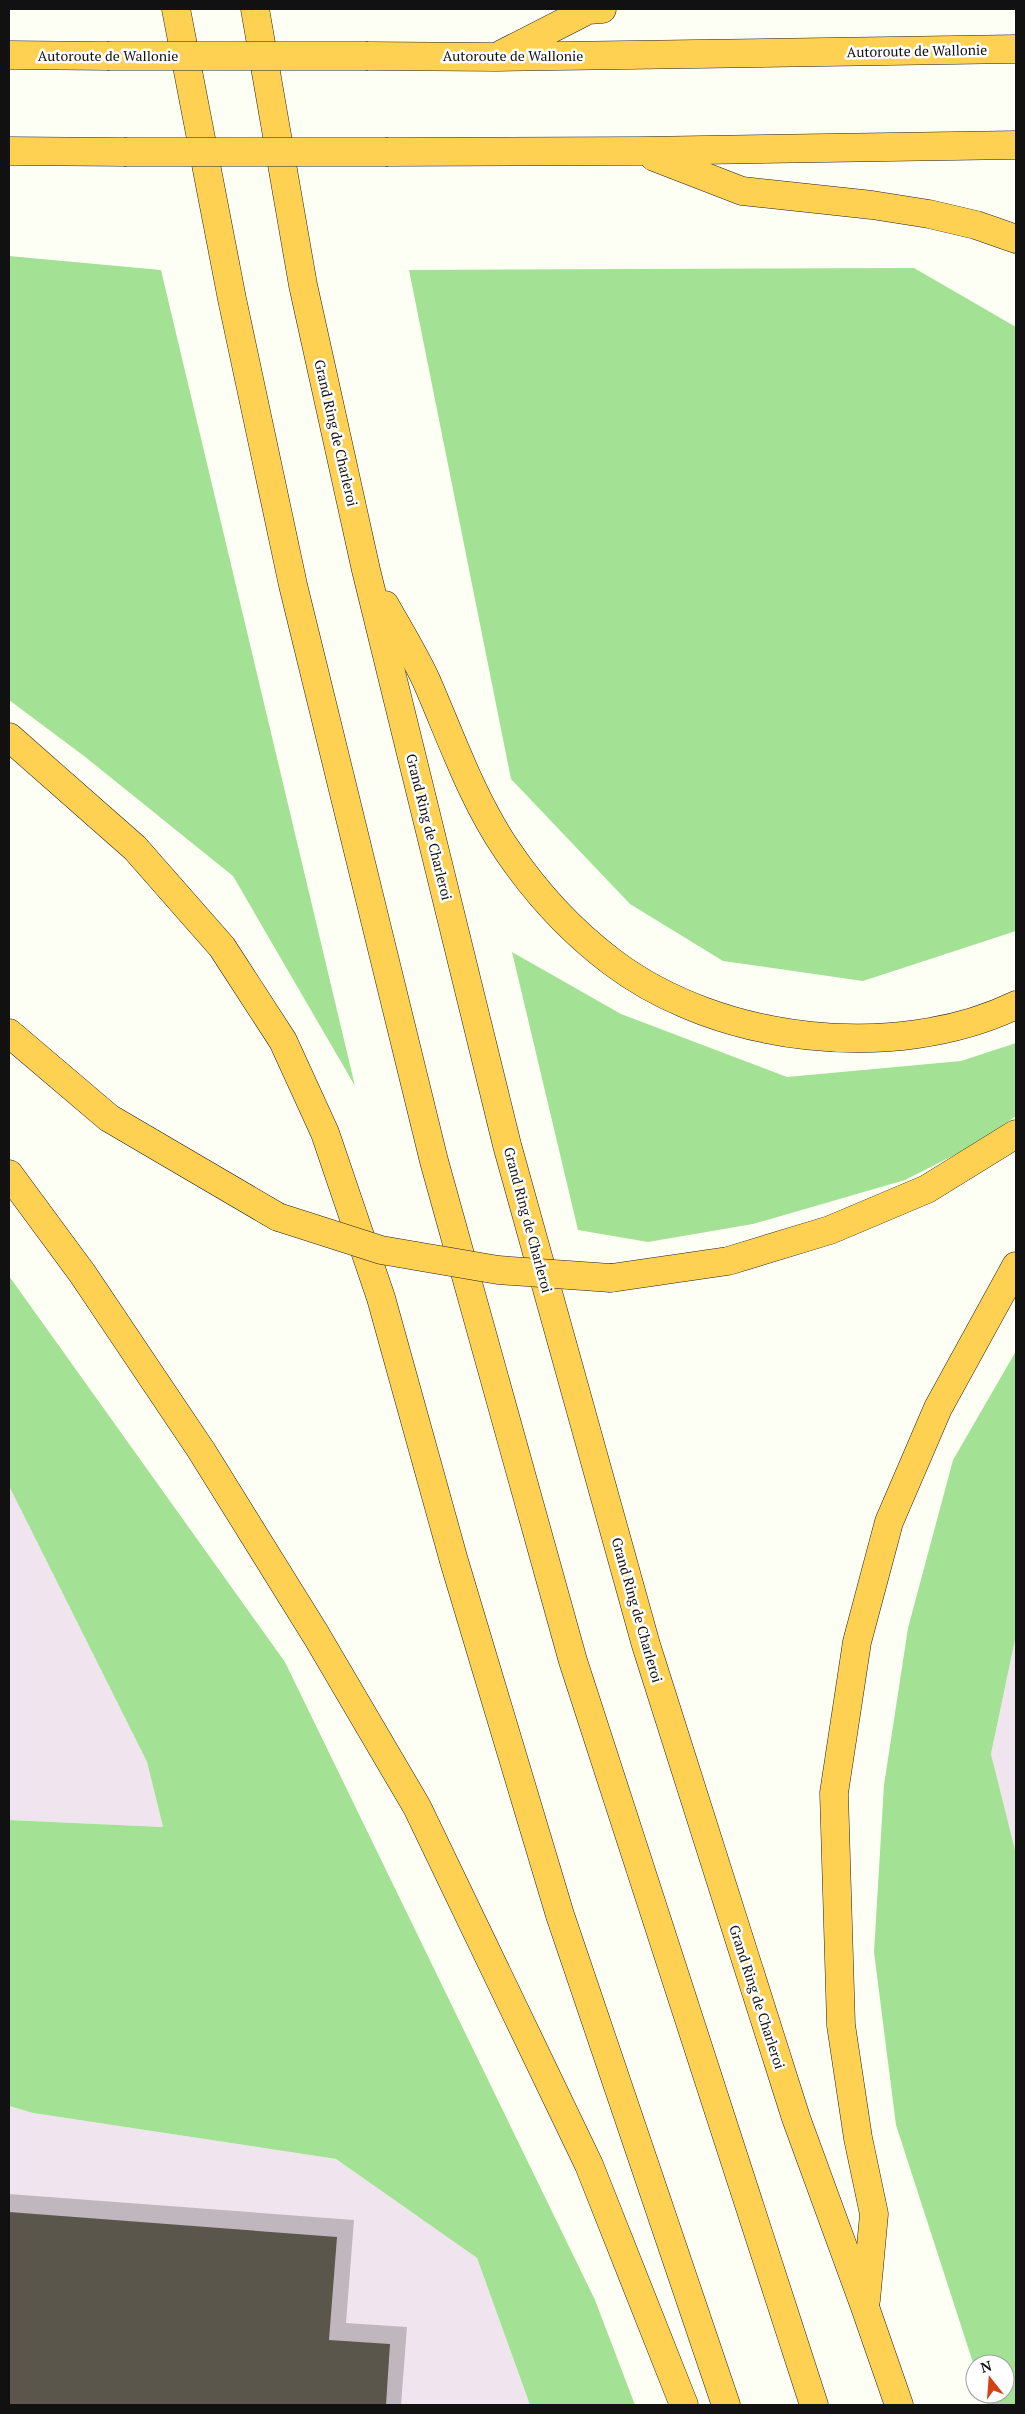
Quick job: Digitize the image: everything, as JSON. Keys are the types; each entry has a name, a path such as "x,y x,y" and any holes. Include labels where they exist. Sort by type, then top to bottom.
{"highway":[{"path":"176,9 232,299 291,576 434,1160 573,1661 814,2405"},
{"name":"Grand Ring de Charleroi","path":"255,9 303,285 366,570 508,1145 646,1645 796,2118 865,2307 898,2405"},
{"path":"497,57 588,10 602,9"},
{"name":"Autoroute de Wallonie","path":"9,55 497,57 1016,49"},
{"path":"9,151 641,152 1016,145"},
{"path":"641,152 742,191 929,214 976,225 1016,238"},
{"path":"366,570 424,677 482,808 506,849 535,888 572,928 613,963 654,988 697,1009 742,1024 815,1037 881,1038 926,1032 970,1022 1016,1005"},
{"path":"9,737 135,848 222,947 283,1041 325,1133 381,1298 454,1561 560,1914 726,2405"},
{"path":"9,1033 109,1118 278,1217 381,1250 498,1270 611,1278 728,1261 830,1230 927,1189 1016,1134"},
{"path":"9,1174 82,1273 201,1450 316,1635 417,1807 589,2165 684,2405"},
{"path":"865,2307 874,2214 858,2138 841,2025 834,1793 857,1642 889,1522 938,1408 1016,1266"}],"shaded area":[{"path":"9,1486 147,1762 163,1827 9,1820"},
{"path":"1016,1635 1016,1854 991,1754"},
{"path":"9,2106 33,2113 336,2159 477,2258 530,2405 9,2405"}],"green space":[{"path":"9,256 161,270 355,1086 233,876 84,756 9,700"},
{"path":"914,268 1016,327 1016,931 863,981 723,961 630,904 511,779 409,270"},
{"path":"512,952 621,1014 787,1077 961,1061 1016,1043 1016,1116 978,1143 905,1180 753,1224 648,1242 578,1230"},
{"path":"9,1276 285,1662 595,2300 635,2405 530,2405 477,2258 336,2159 33,2113 9,2106 9,1820 163,1827 147,1762 9,1486"},
{"path":"1016,1351 1016,1635 991,1754 1016,1854 1016,2405 988,2405 1015,2404 1015,2354 970,2354 896,2125 874,1952 884,1785 908,1628 953,1460"}],"building":[{"path":"9,2212 337,2237 329,2340 390,2344 386,2405 9,2405"}]}
